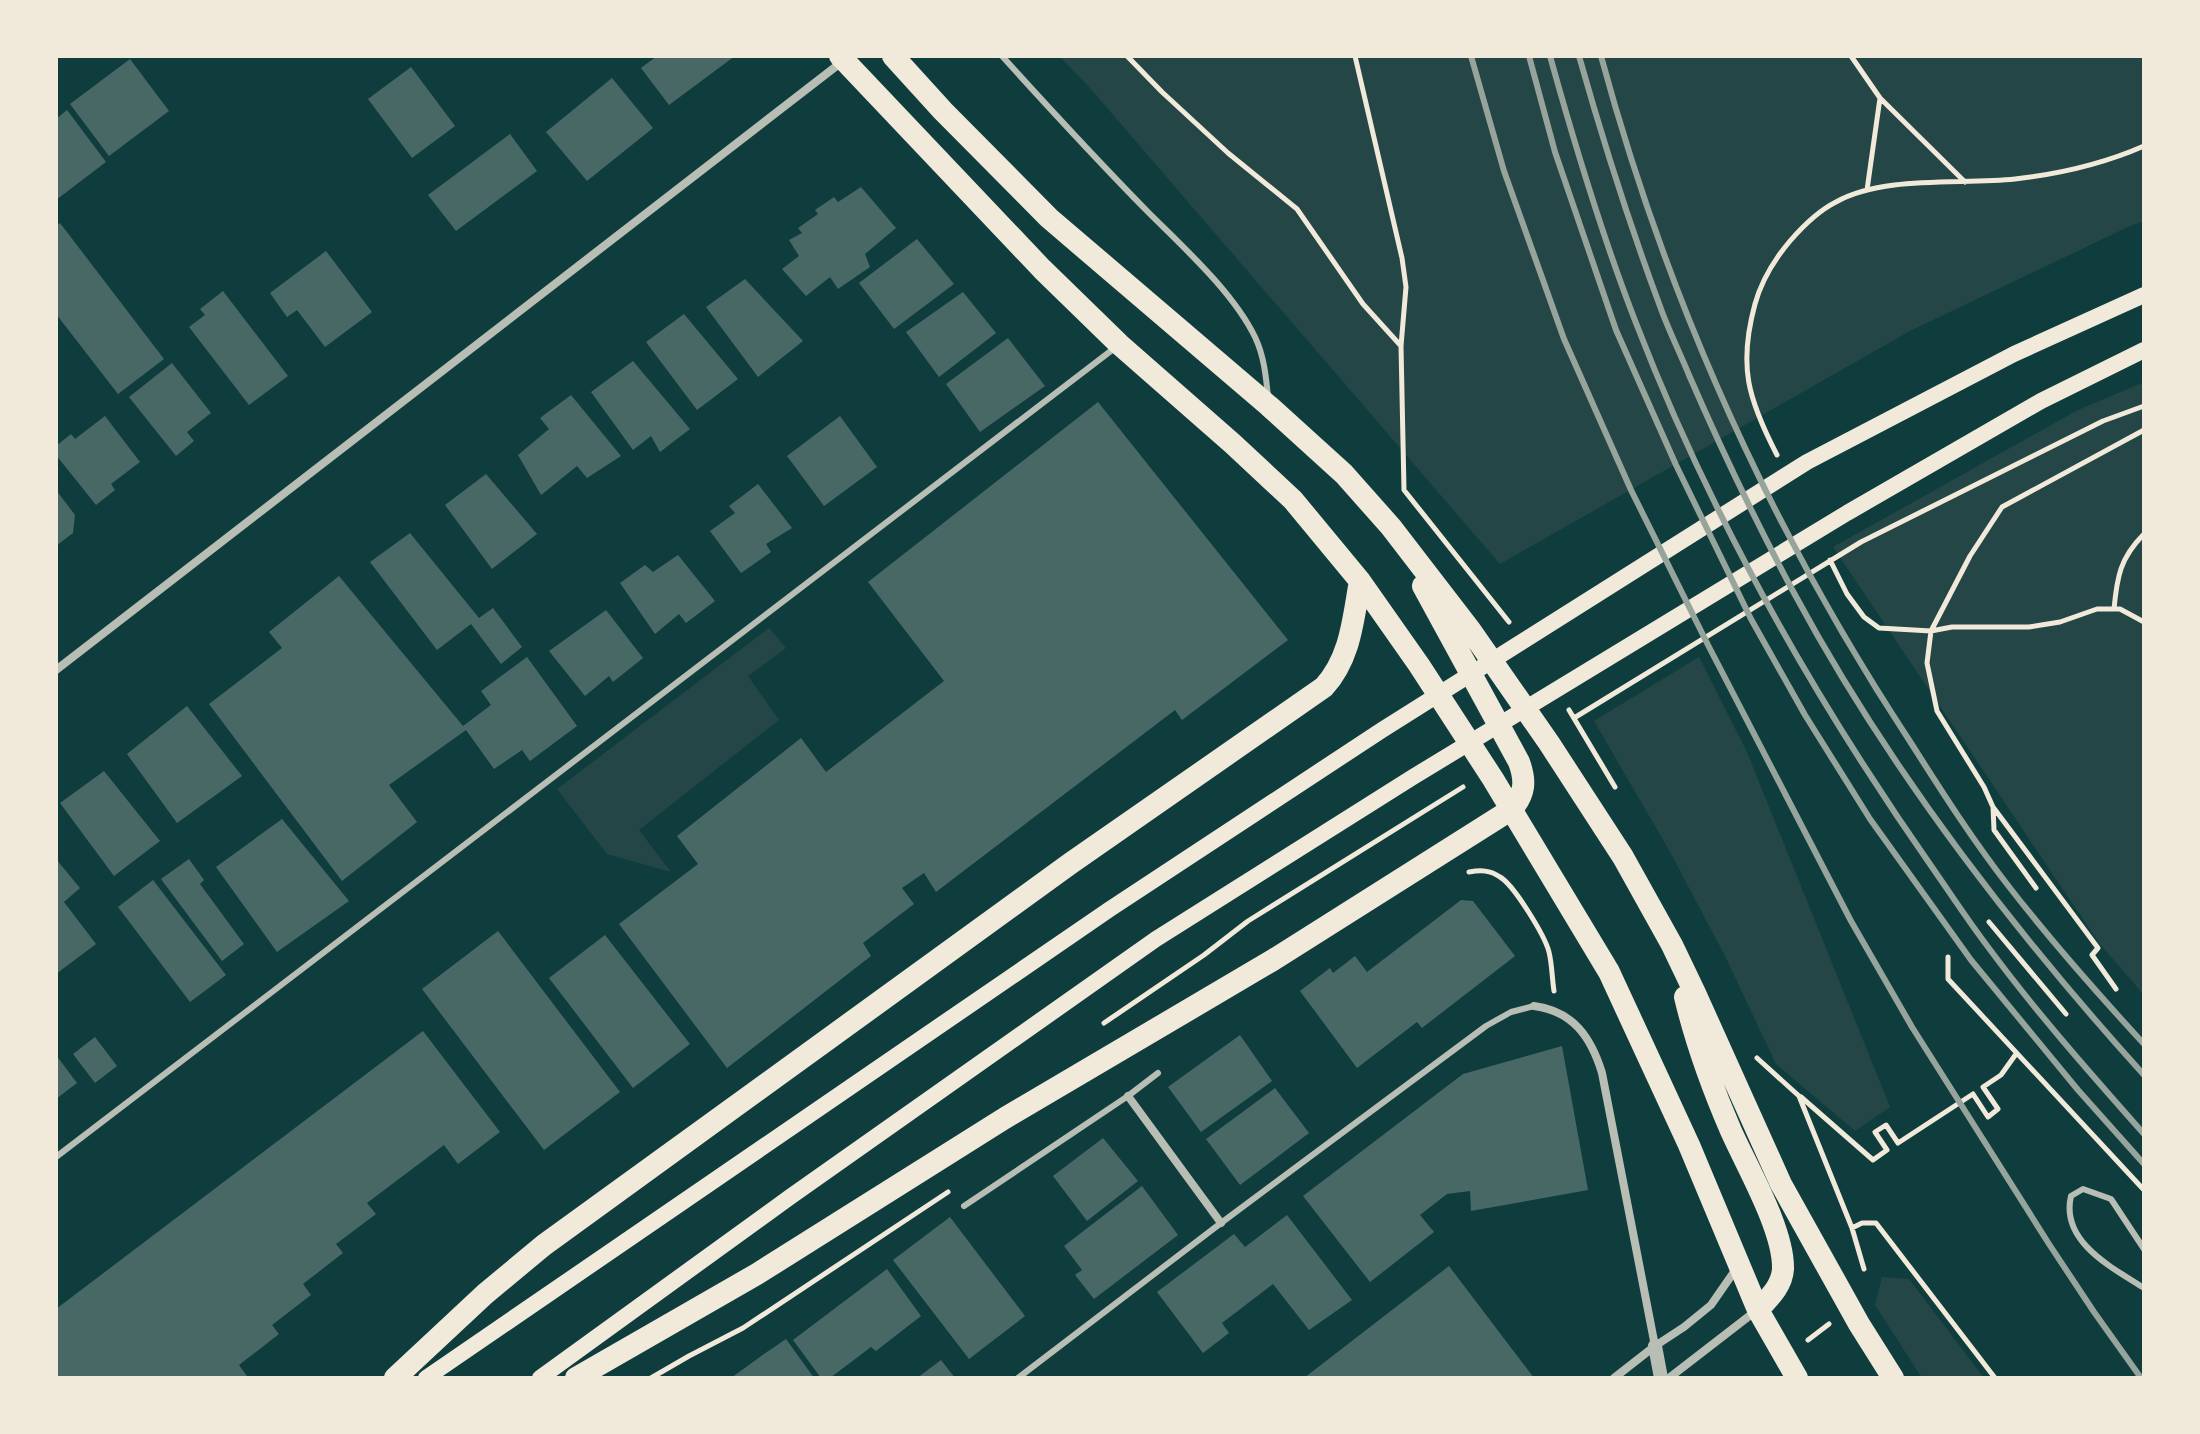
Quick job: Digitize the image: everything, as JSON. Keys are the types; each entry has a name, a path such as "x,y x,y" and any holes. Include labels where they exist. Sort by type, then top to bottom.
{"highway":[{"path":"893,56 1049,218 1269,406 1344,474 1391,527 1462,637 1549,743 1623,857 1672,945 1781,1184 1859,1324 1893,1378"},
{"path":"844,57 1042,269 1119,344 1293,500 1360,581 1493,779 1609,972 1689,1145 1758,1310 1797,1378"},
{"path":"395,1378 485,1294 544,1245 1071,863 1324,687 1335,675 1349,644 1360,581"},
{"path":"576,1378 757,1274 1005,1118 1273,960 1512,809 1523,790 1519,762 1462,637"},
{"path":"1672,945 1701,1053 1779,1244 1783,1270 1778,1286 1758,1310"}],"main road":[{"path":"426,1378 1110,909 1382,730 1807,462 2014,354 2144,295"},
{"path":"540,1378 1156,939 1413,777 1847,513 2041,401 2144,350"}],"street":[{"path":"56,670 844,57"},
{"path":"1534,1006 1557,1011 1571,1019 1590,1041 1598,1058 1661,1378"},
{"path":"1128,1096 1221,1223"},
{"path":"1614,1378 1711,1305 1739,1265"},
{"path":"1669,1378 1758,1310"}],"lane":[{"path":"1002,56 1223,291 1254,334 1263,354 1269,406"},
{"path":"56,1157 1119,344"},
{"path":"1018,1378 1486,1026 1511,1012 1534,1006"},
{"path":"964,1206 1158,1073"},
{"path":"2144,1249 2111,1199 2083,1189 2071,1196 2068,1208 2075,1229 2095,1257 2144,1288"}],"path":[{"path":"1127,56 1228,153 1297,209 1363,304 1401,346"},
{"path":"1355,56 1406,287 1401,346 1404,490 1502,611"},
{"path":"1851,56 1880,98 1966,183"},
{"path":"1867,190 1880,98"},
{"path":"1758,418 1751,396 1746,358 1751,317 1759,287 1775,259 1804,224 1836,201 1867,190 1912,183 2017,179 2076,169 2144,146"},
{"path":"1564,724 1861,542 2103,421 2144,406"},
{"path":"2116,989 2092,955 2098,948 1993,807 1937,711 1927,663 1931,631 1970,556 2002,507 2144,430"},
{"path":"2114,609 2117,578 2123,560 2144,534"},
{"path":"1835,569 1847,594 1864,617 1879,628 1931,631 1952,627 2029,627 2060,622 2097,609 2120,609 2144,622"},
{"path":"1102,1024 1204,955 1248,921 1470,782"},
{"path":"1993,807 1994,830 2036,888"},
{"path":"1989,922 2066,1014"},
{"path":"1948,957 1948,979 2144,1190"},
{"path":"1799,1096 1873,1160 1887,1150 1875,1132 1886,1125 1898,1143 1973,1094 1988,1117 1998,1109 1983,1087 2001,1075 2016,1054"},
{"path":"1852,1228 1862,1223 1876,1223 1995,1378"}],"shaded area":[{"path":"1059,56 2144,56 2144,221 1910,331 1500,564"},
{"path":"2144,382 2144,995 2099,943 1833,547 2076,411"},
{"path":"769,628 786,648 748,676 779,720 639,830 671,872 607,854 557,789"},
{"path":"1699,657 1747,752 1890,1107 1855,1131 1776,1064 1725,956 1669,850 1594,721"},
{"path":"1882,1277 1909,1279 1984,1378 1922,1378 1875,1305"}],"building":[{"path":"657,56 735,56 669,105 641,68"},
{"path":"130,59 169,111 109,156 70,104"},
{"path":"411,67 455,126 412,158 368,99"},
{"path":"612,78 653,128 587,181 546,132"},
{"path":"67,110 106,162 56,200 56,119"},
{"path":"510,134 537,171 456,231 428,195"},
{"path":"861,187 896,228 865,254 870,267 838,289 830,277 806,296 782,269 799,256 789,240 802,233 798,228 818,214 815,210 834,197 838,202"},
{"path":"60,223 164,359 118,394 56,314 56,226"},
{"path":"917,239 954,284 894,329 859,283"},
{"path":"326,251 372,312 325,347 297,310 287,317 270,293"},
{"path":"745,279 803,341 758,377 706,307"},
{"path":"223,291 288,376 249,405 189,327 205,315 200,309"},
{"path":"963,292 996,333 939,377 906,332"},
{"path":"684,314 738,379 697,410 646,342"},
{"path":"1008,338 1045,386 980,432 946,384"},
{"path":"633,361 690,429 660,452 651,436 633,450 591,392"},
{"path":"172,363 211,413 187,432 194,441 176,456 129,397"},
{"path":"571,395 621,456 587,478 577,466 541,495 518,455 549,429 540,418"},
{"path":"1098,402 1288,640 1182,720 1175,710 936,892 924,873 902,888 914,904 863,943 871,956 727,1068 619,924 698,864 677,836 801,738 826,772 944,681 868,582"},
{"path":"105,416 140,462 111,484 115,490 96,505 56,455 56,446 71,434 75,439"},
{"path":"840,416 877,467 824,506 787,456"},
{"path":"486,474 537,534 492,569 445,505"},
{"path":"758,484 792,528 766,544 771,552 741,573 710,531 735,513 729,506"},
{"path":"56,490 75,515 73,533 56,546"},
{"path":"410,533 479,618 493,608 522,647 501,664 471,624 437,650 370,562"},
{"path":"678,555 715,601 686,623 679,614 655,634 620,583 645,565 653,572"},
{"path":"339,576 463,726 491,705 481,691 527,657 577,726 530,761 522,750 494,769 466,730 389,785 417,822 342,881 209,704 282,648 269,632"},
{"path":"606,610 643,658 613,682 609,676 585,696 549,651"},
{"path":"187,706 242,776 177,823 127,754"},
{"path":"104,771 160,841 114,876 60,803"},
{"path":"282,819 349,901 277,952 216,867"},
{"path":"56,859 80,888 64,902 96,944 56,974"},
{"path":"189,859 204,880 200,884 244,944 222,961 161,879"},
{"path":"153,880 226,975 190,1002 118,907"},
{"path":"1461,900 1473,901 1515,956 1422,1028 1417,1022 1357,1068 1300,991 1330,968 1333,973 1355,956 1367,972"},
{"path":"498,931 620,1092 544,1150 422,989"},
{"path":"605,935 690,1044 633,1088 549,978"},
{"path":"423,1031 500,1132 458,1164 444,1145 367,1203 376,1214 336,1244 343,1253 303,1284 311,1295 272,1325 279,1334 239,1365 247,1376 245,1378 56,1378 56,1309"},
{"path":"1240,1035 1272,1081 1201,1132 1168,1087"},
{"path":"95,1037 117,1066 95,1083 73,1054"},
{"path":"1562,1046 1588,1190 1471,1211 1470,1191 1447,1194 1420,1215 1434,1232 1370,1282 1303,1196 1463,1074"},
{"path":"56,1055 77,1083 56,1099"},
{"path":"1275,1088 1309,1133 1240,1185 1206,1139"},
{"path":"1103,1138 1138,1181 1087,1221 1053,1176"},
{"path":"1142,1186 1178,1235 1094,1299 1075,1275 1082,1270 1064,1246"},
{"path":"1287,1215 1352,1300 1309,1330 1273,1284 1222,1323 1229,1333 1203,1353 1157,1292 1234,1234 1245,1247"},
{"path":"950,1217 1025,1316 969,1359 893,1260"},
{"path":"1449,1266 1534,1378 1304,1378 1326,1361"},
{"path":"887,1269 921,1316 876,1351 871,1347 830,1378 821,1378 793,1340"},
{"path":"786,1339 814,1378 731,1378 764,1354"},
{"path":"941,1360 955,1378 917,1378"}],"railway":[{"path":"1471,56 1504,171 1564,339 1631,490 1708,645 1851,921 1912,1027 2049,1244 2141,1378"},
{"path":"1529,56 1555,152 1616,330 1676,465 1751,619 1805,715 1870,819 1971,960 2078,1090 2144,1164"},
{"path":"1550,56 1590,191 1636,323 1697,467 1768,606 1890,806 1974,928 2044,1019 2144,1134"},
{"path":"1579,56 1617,183 1664,317 1726,458 1794,593 1870,721 1954,844 2046,962 2144,1075"},
{"path":"1601,56 1658,237 1691,325 1769,497 1813,581 1860,663 1984,853 2059,948 2144,1044"}]}
